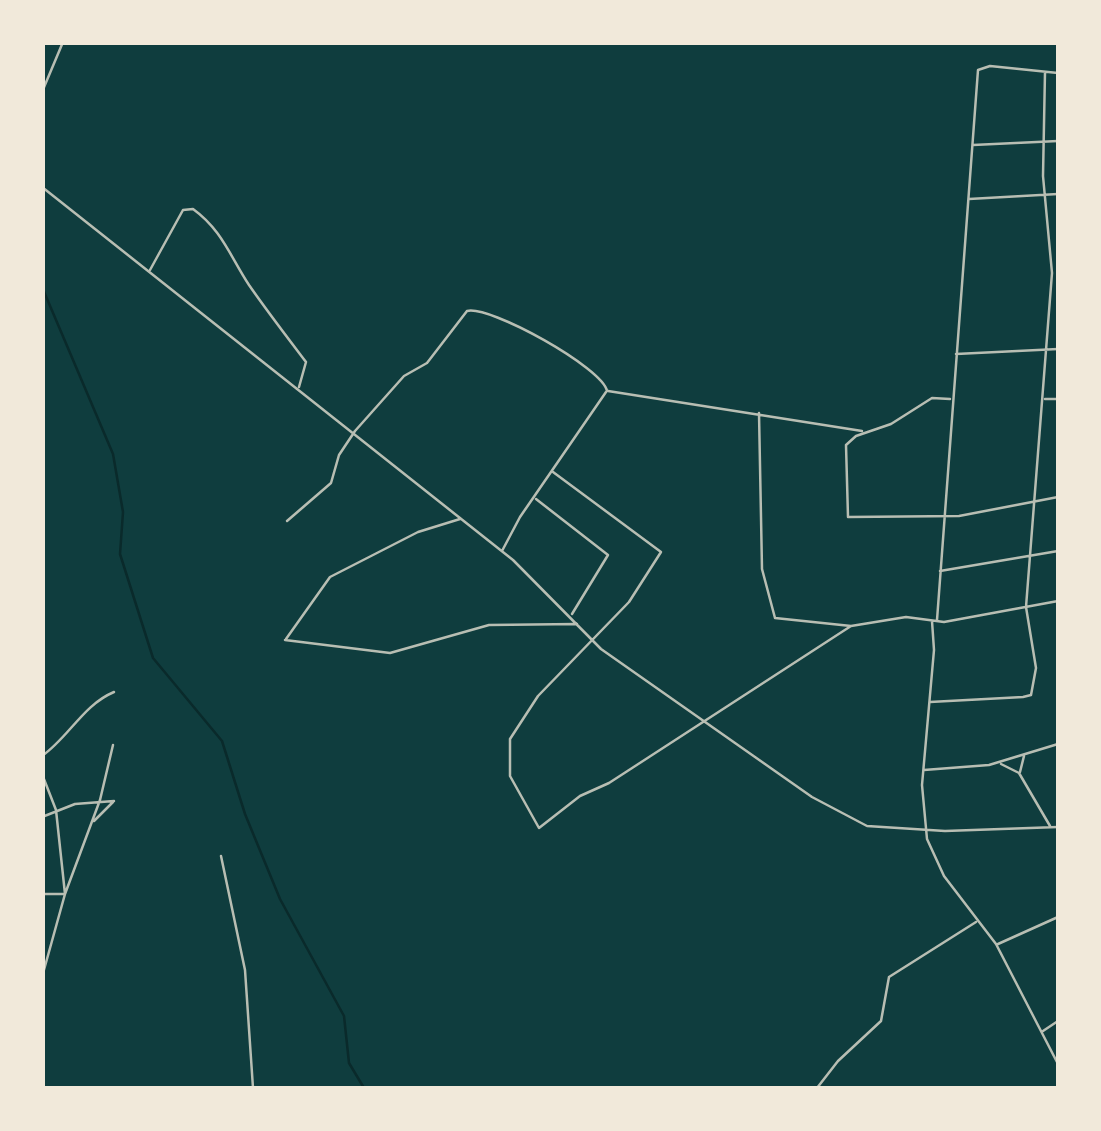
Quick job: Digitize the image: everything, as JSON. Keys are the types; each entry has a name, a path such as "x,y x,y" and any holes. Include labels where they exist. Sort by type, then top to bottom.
{"street":[{"path":"42,92 63,42"},
{"path":"1058,72 981,68 954,354 923,770 925,831 938,867 996,944 1058,1064"},
{"path":"930,702 1030,695 1036,668 1026,607 1048,350 1050,242 1044,142 1045,72"},
{"path":"972,145 1058,141"},
{"path":"42,187 462,518 502,551 590,639 852,822 925,831 1058,828"},
{"path":"967,199 1058,194"},
{"path":"150,271 183,210 193,209 207,220 224,236 246,280 306,362 298,390"},
{"path":"1050,242 1058,242"},
{"path":"287,522 331,483 339,455 355,431 404,376 428,362 463,314 476,308 494,314 584,365 605,382 607,391"},
{"path":"954,354 1058,349"},
{"path":"607,391 866,432"},
{"path":"502,551 584,420 607,391"},
{"path":"952,399 932,398 892,424 866,432 846,446 848,517 942,518 1058,497"},
{"path":"1042,398 1058,399"},
{"path":"759,413 762,569 770,610 780,621 851,626 906,617 944,622 1058,601"},
{"path":"553,472 661,552 629,602 524,713 510,739 510,776 537,826 851,626"},
{"path":"534,498 608,555 570,616"},
{"path":"462,518 416,533 330,577 285,640 390,653 489,625 577,624"},
{"path":"939,571 1058,551"},
{"path":"560,624 562,609"},
{"path":"935,632 944,622"},
{"path":"42,756 76,726 90,706 114,692"},
{"path":"923,770 998,763 1058,744"},
{"path":"42,976 100,800 113,745"},
{"path":"1019,774 1024,754"},
{"path":"998,763 1019,774 1051,828"},
{"path":"42,774 56,810 66,894"},
{"path":"42,817 100,800 114,801 92,822"},
{"path":"220,856 245,970 254,1088"},
{"path":"42,894 66,894"},
{"path":"996,944 1058,918"},
{"path":"817,1088 838,1061 881,1022 889,977 978,921"},
{"path":"1042,1032 1058,1021"}],"waterway":[{"path":"42,287 113,454 123,512 120,554 153,658 222,741 245,814 280,899 344,1016 349,1063 364,1088"}]}
